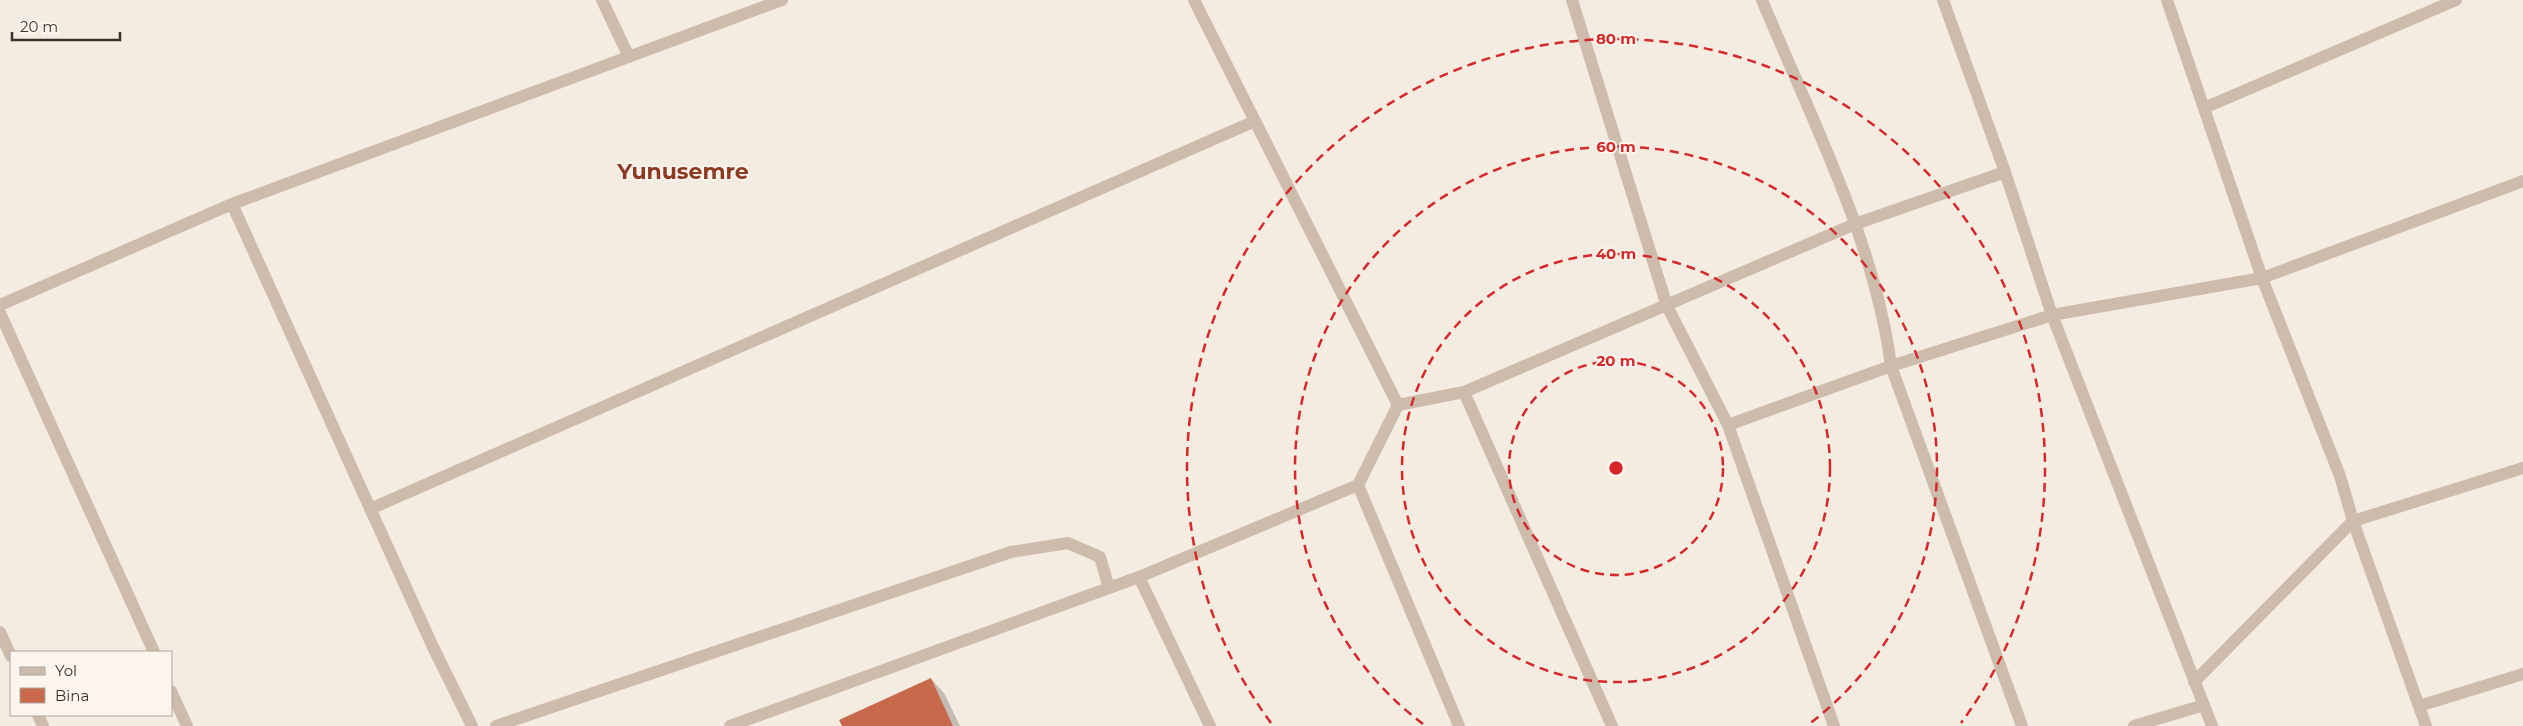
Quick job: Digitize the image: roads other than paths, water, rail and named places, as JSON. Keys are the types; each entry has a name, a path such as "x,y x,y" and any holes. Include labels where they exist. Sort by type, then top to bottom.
{"street":[{"path":"602,0 629,57"},
{"path":"0,305 232,204 782,0"},
{"path":"1194,0 1398,406"},
{"path":"1572,0 1667,306 1728,425 1834,726"},
{"path":"1762,0 1855,224 1887,333 1891,366 2022,726"},
{"path":"1943,0 2005,172 2052,315 2212,726"},
{"path":"2167,0 2262,278 2340,476 2353,521 2426,726"},
{"path":"2204,108 2456,0"},
{"path":"370,509 1255,121"},
{"path":"1398,406 1464,392 1855,224 2005,172"},
{"path":"1728,425 1891,366 2052,315 2262,278 2523,181"},
{"path":"232,204 433,647 472,726"},
{"path":"0,313 154,651"},
{"path":"1464,392 1612,726"},
{"path":"730,726 1139,577 1358,485 1398,406"},
{"path":"2194,682 2353,521 2523,468"},
{"path":"1358,485 1459,726"},
{"path":"496,726 1011,552 1068,543 1100,557 1109,588"},
{"path":"1139,577 1210,726"},
{"path":"0,632 10,654"},
{"path":"2419,706 2523,674"},
{"path":"172,694 187,726"},
{"path":"2134,726 2204,704"}],"district":[{"name":"Yunusemre","path":"683,171"}]}
